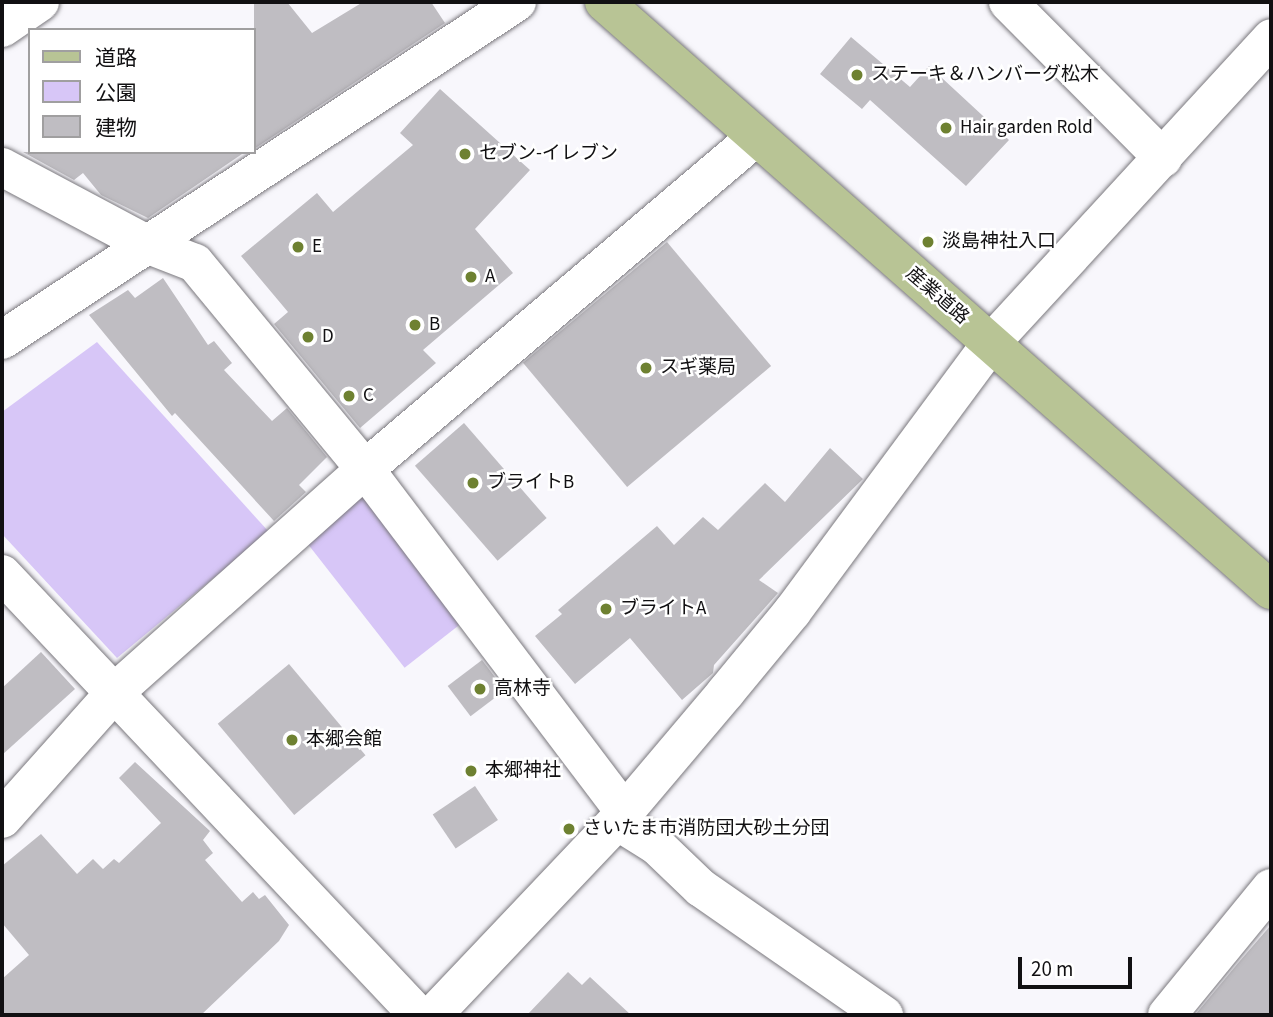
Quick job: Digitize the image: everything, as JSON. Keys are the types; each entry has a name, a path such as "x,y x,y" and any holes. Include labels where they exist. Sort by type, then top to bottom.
{"main road":[{"name":"産業道路","path":"604,2 755,138 1271,590"}],"street":[{"path":"2,28 40,2"},
{"path":"2,340 517,2"},
{"path":"1008,2 1163,158"},
{"path":"433,1015 620,816 792,612 991,343 1271,38"},
{"path":"2,819 115,692 365,469 755,138"},
{"path":"2,167 149,245 195,263 365,469 620,816 657,846 701,888 884,1015"},
{"path":"2,574 418,1015"},
{"path":"1167,1015 1271,888"}],"green space":[{"path":"97,342 269,532 117,658 2,534 2,412"},
{"path":"363,496 462,623 405,668 305,541"}],"building":[{"path":"254,2 287,2 312,33 363,2 431,2 445,23 256,148"},
{"path":"851,37 910,87 929,66 1009,140 966,186 870,100 862,109 820,74"},
{"path":"440,89 530,170 475,229 513,273 423,350 436,363 360,428 274,324 288,312 241,256 317,193 333,212 413,145 400,133"},
{"path":"23,152 242,154 148,218 101,195 83,173 74,180"},
{"path":"667,242 771,366 627,487 523,363"},
{"path":"163,278 208,345 214,341 232,363 224,370 272,421 287,408 327,457 299,485 306,492 274,521 175,413 172,416 89,315 128,290 135,298"},
{"name":"ブライトB","path":"464,423 547,518 498,561 415,466"},
{"path":"830,448 863,479 759,580 778,593 714,665 713,673 682,700 630,638 575,684 535,636 562,614 558,610 657,526 674,545 703,517 718,530 765,483 785,502"},
{"path":"41,652 75,689 2,755 2,688"},
{"path":"482,660 505,690 471,716 448,686"},
{"name":"本郷会館","path":"289,664 365,755 294,815 218,724"},
{"path":"135,762 210,831 203,840 213,853 205,860 242,902 253,892 259,899 265,895 289,925 279,941 201,1015 2,1015 2,979 29,955 2,923 2,866 41,834 77,874 93,859 103,869 114,859 119,863 161,823 119,778"},
{"path":"475,786 498,820 456,849 433,815"},
{"path":"1271,925 1271,1015 1195,1015 1239,962"},
{"path":"568,972 582,985 590,977 631,1015 527,1015"}],"place":[{"name":"ステーキ＆ハンバーグ松木","path":"857,75"},
{"name":"Hair garden Rold","path":"946,128"},
{"name":"セブン-イレブン","path":"465,154"},
{"name":"淡島神社入口","path":"928,242"},
{"name":"E","path":"298,247"},
{"name":"A","path":"471,277"},
{"name":"B","path":"415,325"},
{"name":"D","path":"308,337"},
{"name":"スギ薬局","path":"646,368"},
{"name":"C","path":"349,396"},
{"name":"ブライトB","path":"473,483"},
{"name":"ブライトA","path":"606,609"},
{"name":"高林寺","path":"480,689"},
{"name":"本郷会館","path":"292,740"},
{"name":"本郷神社","path":"471,771"},
{"name":"さいたま市消防団大砂土分団","path":"569,829"}]}
